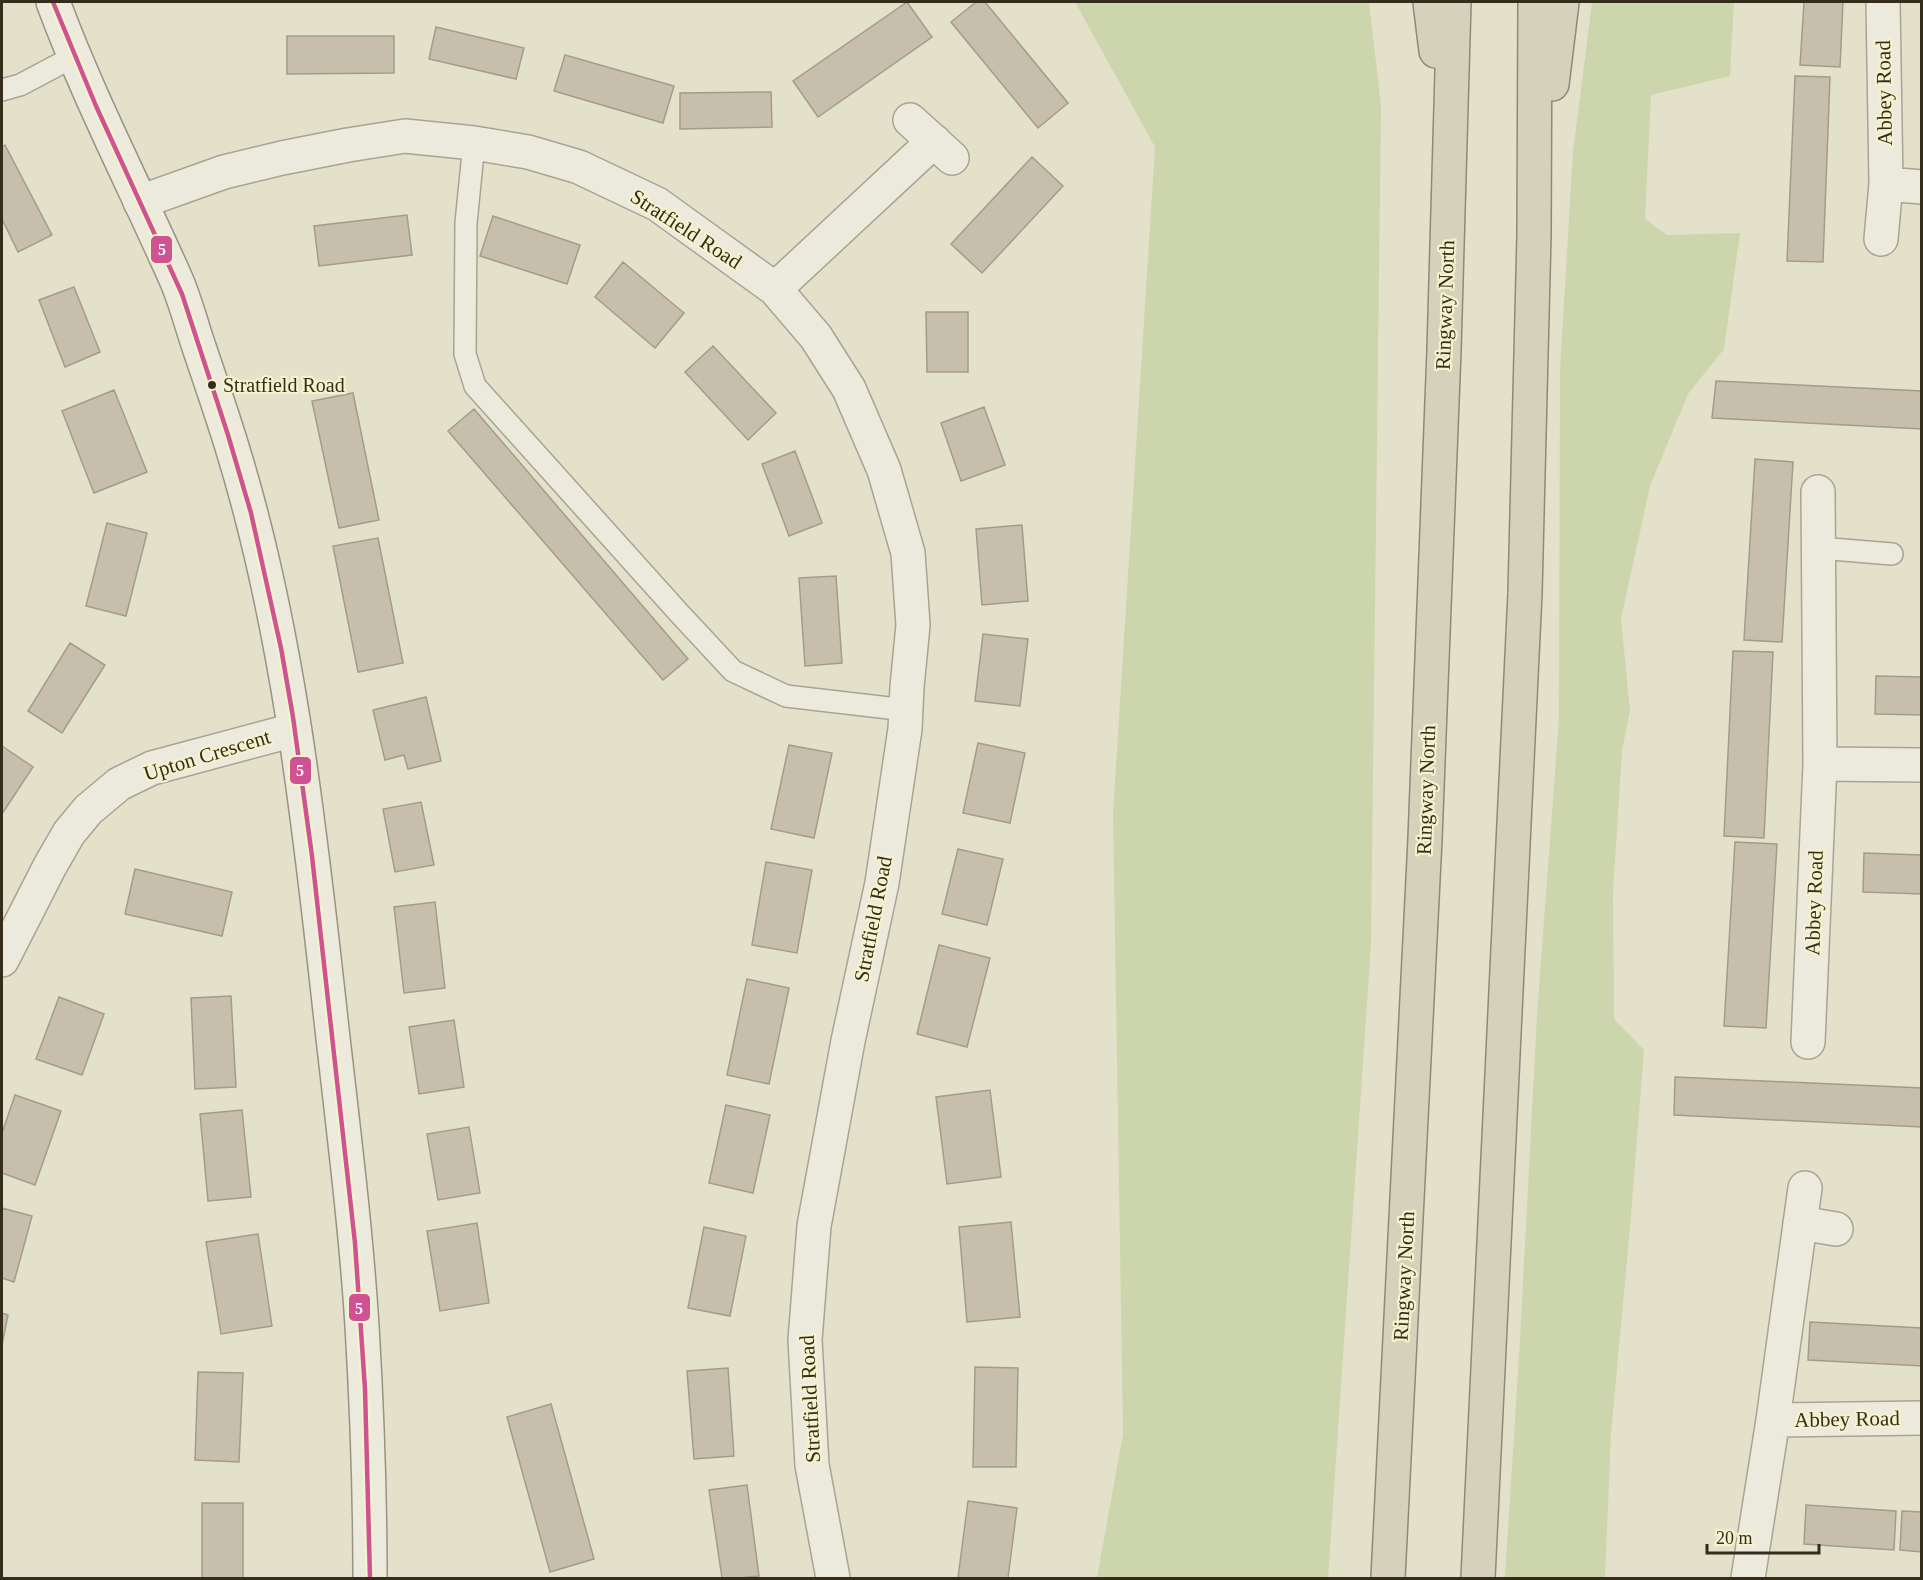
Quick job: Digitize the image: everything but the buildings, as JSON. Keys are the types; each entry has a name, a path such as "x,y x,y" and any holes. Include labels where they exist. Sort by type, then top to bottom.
{"highway":[{"path":"1431,2 1449,182"},
{"name":"Ringway North","path":"1388,1578 1425,838 1454,2"},
{"path":"1478,1578 1525,593 1534,235 1535,2"},
{"path":"1534,235 1562,2"}],"street":[{"path":"53,2 73,57 177,282 233,450 272,606 294,730 322,937 354,1231 366,1410 370,1578"},
{"name":"Abbey Road","path":"1881,239 1886,184 1883,2"},
{"name":"Stratfield Road","path":"140,202 224,172 282,158 405,136 474,143 528,152 579,167 647,200 691,228 776,289 816,337 849,389 884,470 908,553 913,625 906,687 906,710 882,883 848,1041 814,1226 805,1340 806,1363 812,1465 833,1578"},
{"path":"776,289 932,140"},
{"path":"1886,184 1922,187"},
{"name":"Abbey Road","path":"1808,1042 1820,764 1818,492"},
{"name":"Upton Crescent","path":"2,960 69,833 88,810 119,784 152,768 294,730"},
{"path":"1820,764 1922,765"},
{"name":"Abbey Road","path":"1748,1578 1773,1420 1805,1188"},
{"path":"1800,1223 1836,1229"},
{"name":"Abbey Road","path":"1773,1420 1922,1418"}],"lane":[{"path":"2,90 20,85 73,57"},
{"path":"474,143 466,223 465,354 475,386 733,671 786,696 906,710"},
{"path":"1819,548 1892,554"}],"green space":[{"path":"1075,2 1369,2 1381,106 1371,944 1328,1578 1097,1578 1123,1434 1113,813 1155,147"},
{"path":"1592,2 1734,2 1730,76 1651,95 1645,219 1667,235 1740,233 1724,349 1688,394 1650,486 1621,619 1630,711 1622,750 1613,893 1614,1019 1644,1050 1611,1433 1605,1578 1505,1578 1537,1015 1559,718 1560,370 1573,152"}],"transit line":[{"name":"5","path":"53,2 96,106 182,294 251,513 281,648 312,856 355,1243 365,1389 370,1578"}],"place":[{"name":"Stratfield Road","path":"212,385"}]}
